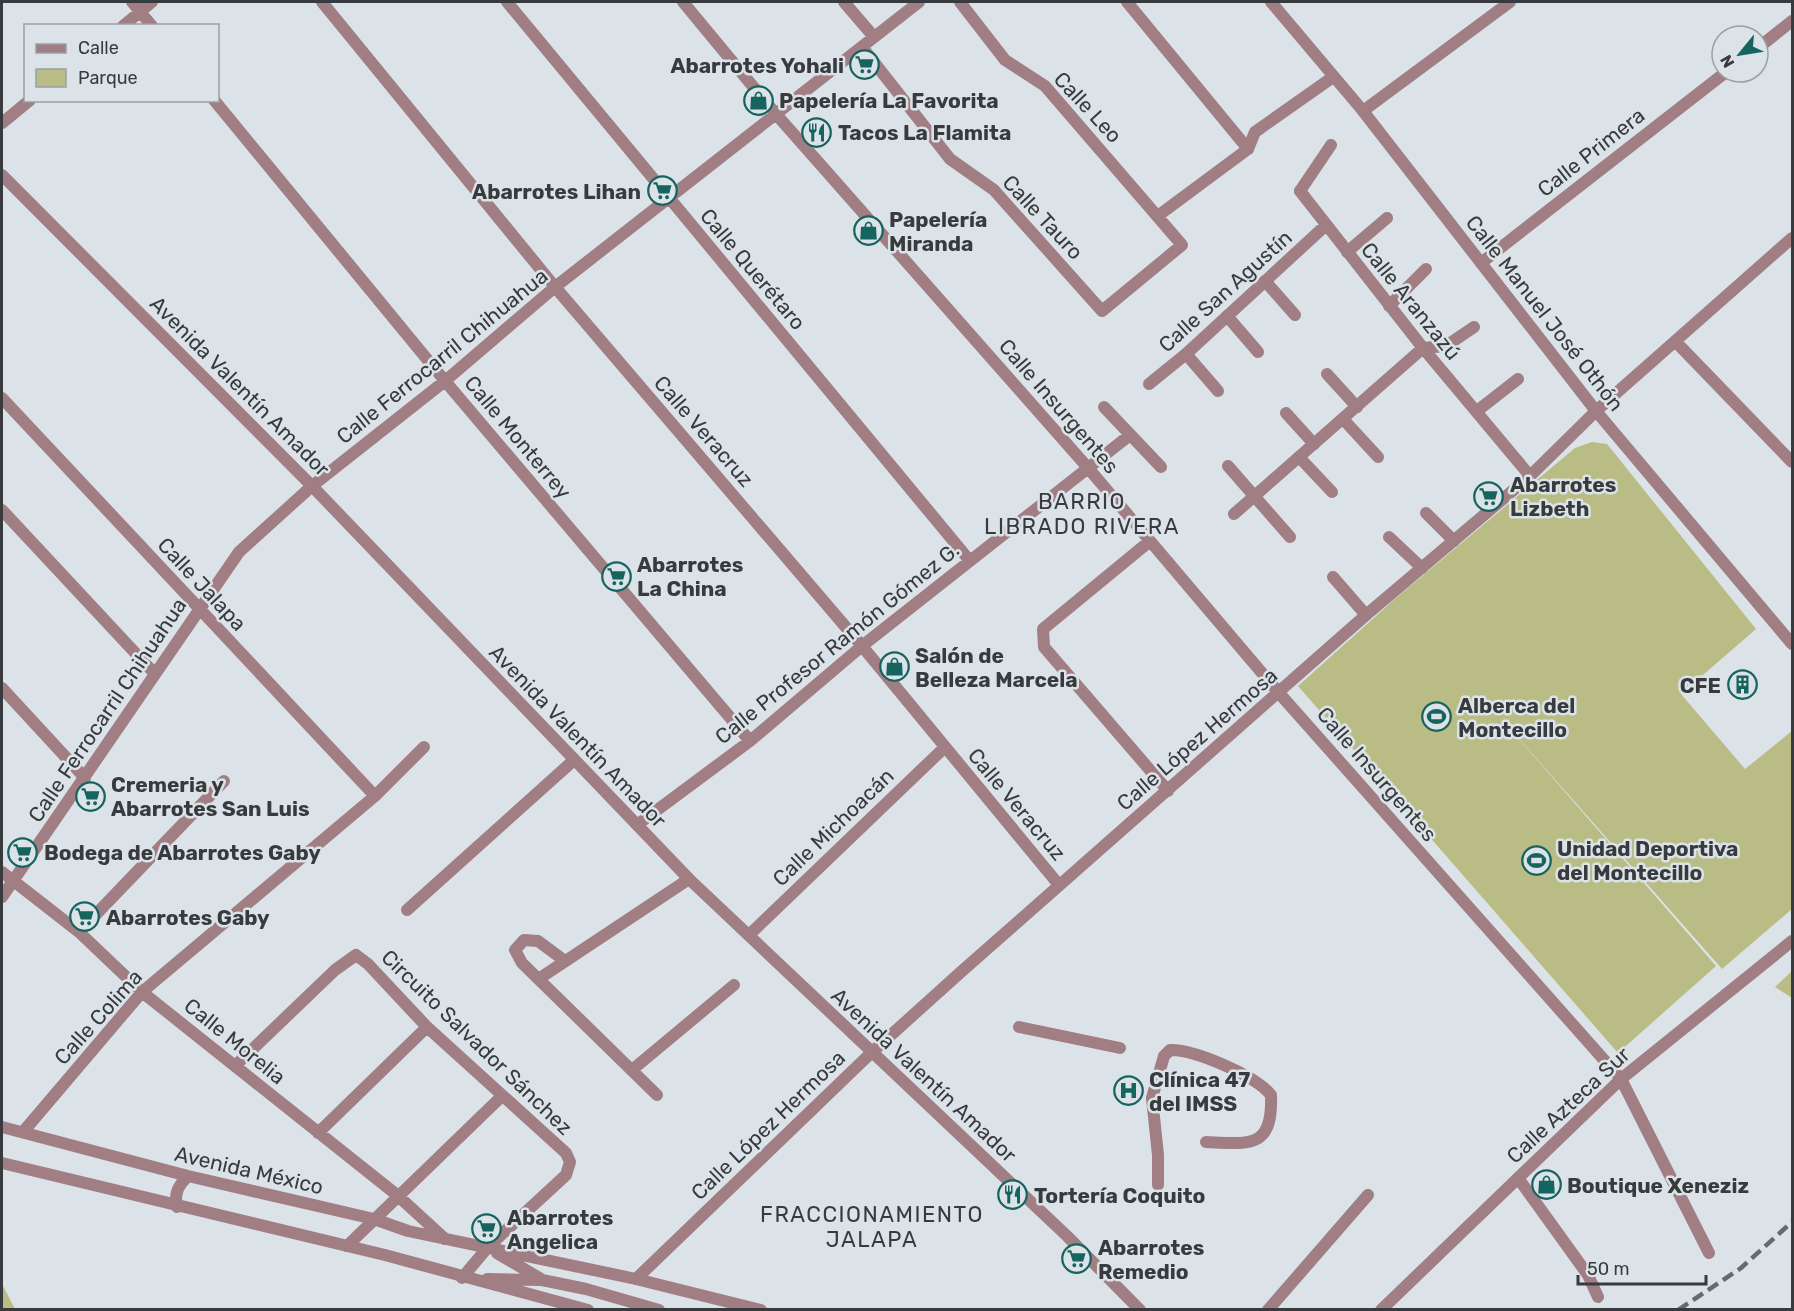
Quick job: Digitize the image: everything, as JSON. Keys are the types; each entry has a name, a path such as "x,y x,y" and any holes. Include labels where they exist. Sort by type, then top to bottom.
{"street":[{"path":"124,24 136,7 152,2"},
{"name":"Calle Veracruz","path":"322,2 555,287 862,646 1059,885"},
{"name":"Calle Querétaro","path":"507,2 970,561"},
{"name":"Calle Insurgentes","path":"683,2 776,113 1089,469 1279,693 1621,1079 1709,1253"},
{"path":"844,2 874,37"},
{"name":"Calle Ferrocarril Chihuahua","path":"2,897 239,552 312,486 445,381 555,287 670,200 776,113 919,2"},
{"name":"Calle Leo","path":"960,2 1005,60 1045,86 1160,215 1182,245"},
{"path":"1127,2 1248,149"},
{"name":"Calle Manuel José Othón","path":"1271,2 1363,111 1596,411 1792,644"},
{"path":"1363,111 1510,2"},
{"path":"136,7 150,24"},
{"path":"1770,38 1792,21"},
{"name":"Calle Tauro","path":"861,47 950,159 994,190 1102,311 1182,245"},
{"path":"1160,215 1248,149 1255,132 1333,77"},
{"name":"Calle Primera","path":"1481,263 1711,84"},
{"path":"2,123 28,102"},
{"name":"Calle Monterrey","path":"216,102 445,381 750,741"},
{"name":"Calle Aranzazú","path":"1331,145 1300,191 1422,348 1530,476"},
{"name":"Avenida Valentín Amador","path":"2,175 312,486 689,879 1067,1236 1140,1310"},
{"path":"1347,252 1387,218"},
{"name":"Calle San Agustín","path":"1149,384 1186,354 1325,226"},
{"name":"Calle López Hermosa","path":"636,1279 871,1053 1366,615 1530,476 1596,411 1792,238"},
{"path":"1389,306 1426,269"},
{"path":"1265,281 1296,315"},
{"path":"1227,316 1258,352"},
{"path":"1234,514 1422,348 1446,346 1474,327"},
{"path":"1675,341 1792,462"},
{"path":"1186,354 1218,392"},
{"path":"1326,374 1357,407"},
{"path":"1477,411 1518,380"},
{"name":"Calle Jalapa","path":"2,398 375,796"},
{"path":"1104,407 1161,466"},
{"path":"1286,413 1314,444"},
{"path":"1343,419 1378,457"},
{"name":"Calle Profesor Ramón Gómez G.","path":"637,825 750,741 862,646 1130,435"},
{"path":"1299,457 1332,492"},
{"path":"1228,466 1290,537"},
{"path":"2,510 154,674"},
{"path":"1426,513 1454,541"},
{"path":"1389,537 1422,568"},
{"path":"1150,541 1043,630 1044,647 1168,791"},
{"path":"1333,577 1366,615"},
{"path":"2,688 85,778"},
{"name":"Calle Colima","path":"23,1132 142,992 375,796 424,747"},
{"name":"Calle Michoacán","path":"749,935 944,748"},
{"path":"407,910 574,760"},
{"path":"79,932 224,781"},
{"name":"Calle Morelia","path":"2,872 79,932 142,992 397,1195 445,1239"},
{"path":"540,978 689,879"},
{"path":"565,962 538,941 524,940 515,950 522,963 540,978 657,1095"},
{"name":"Calle Azteca Sur","path":"1382,1310 1621,1079 1792,941"},
{"name":"Circuito Salvador Sánchez","path":"236,1065 335,970 356,955 368,964 428,1027 566,1153 570,1162 566,1175 488,1247 462,1278"},
{"path":"632,1070 734,984"},
{"path":"318,1133 428,1027"},
{"path":"1019,1028 1120,1048"},
{"path":"1158,1185 1158,1155 1152,1098 1164,1056 1170,1050 1186,1049 1225,1066 1265,1086 1271,1095 1269,1128 1260,1137 1245,1144 1206,1142"},
{"path":"347,1246 397,1195 502,1096"},
{"name":"Avenida México","path":"2,1127 188,1176 374,1219 408,1231 636,1279 761,1310"},
{"name":"Avenida México","path":"2,1162 177,1207 347,1246 588,1310"},
{"path":"177,1207 175,1197 179,1185 188,1176"},
{"path":"1518,1178 1588,1275 1598,1297"},
{"path":"1268,1310 1368,1195"},
{"name":"Avenida México","path":"488,1247 542,1280"},
{"name":"Avenida México","path":"462,1278 542,1280 586,1289 659,1310"}],"green space":[{"path":"1592,442 1607,444 1756,629 1681,694 1745,769 1792,731 1792,909 1722,969 1500,717 1716,966 1618,1053 1298,686 1396,598 1575,448"},
{"path":"1792,971 1792,998 1775,987"},
{"path":"2,1284 15,1309 2,1309"}],"railway":[{"path":"1678,1310 1741,1268 1792,1222"}],"place":[{"name":"Abarrotes Yohali","path":"865,65"},
{"name":"Papelería La Favorita","path":"758,100"},
{"name":"Tacos La Flamita","path":"817,132"},
{"name":"Abarrotes Lihan","path":"662,191"},
{"name":"Papelería Miranda","path":"868,231"},
{"name":"Abarrotes Lizbeth","path":"1489,496"},
{"name":"Abarrotes La China","path":"616,576"},
{"name":"Salón de Belleza Marcela","path":"894,667"},
{"name":"CFE","path":"1742,685"},
{"name":"Alberca del Montecillo","path":"1437,717"},
{"name":"Cremeria y Abarrotes San Luis","path":"90,796"},
{"name":"Bodega de Abarrotes Gaby","path":"23,852"},
{"name":"Unidad Deportiva del Montecillo","path":"1536,860"},
{"name":"Abarrotes Gaby","path":"85,917"},
{"name":"Clínica 47 del IMSS","path":"1128,1091"},
{"name":"Boutique Xeneziz","path":"1546,1185"},
{"name":"Tortería Coquito","path":"1013,1195"},
{"name":"Abarrotes Angelica","path":"486,1229"},
{"name":"Abarrotes Remedio","path":"1077,1259"}],"district":[{"name":"BARRIO LIBRADO RIVERA","path":"1082,514"},
{"name":"FRACCIONAMIENTO JALAPA","path":"872,1226"}]}
